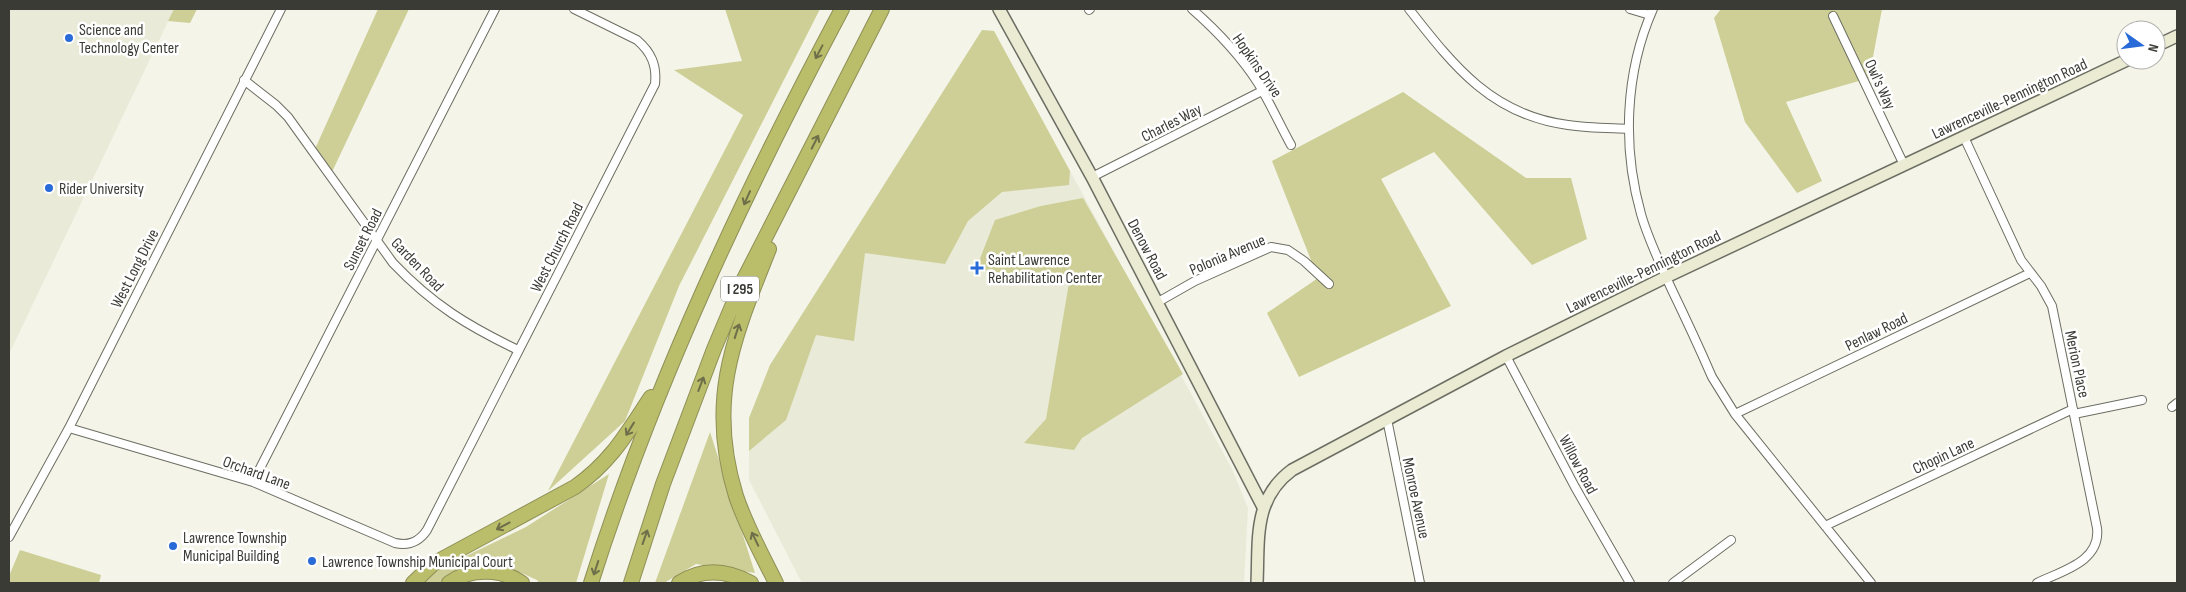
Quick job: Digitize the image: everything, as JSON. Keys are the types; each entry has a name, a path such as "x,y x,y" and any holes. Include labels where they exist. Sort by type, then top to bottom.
{"highway":[{"name":"I 295","path":"591,583 628,472 667,374 765,158 842,9"},
{"name":"I 295","path":"631,583 663,484 714,349 742,285 882,9"},
{"path":"776,583 745,518 734,487 725,446 724,395 727,367 740,322 802,167"},
{"path":"413,583 433,564 575,487 593,475 622,442 667,374"},
{"path":"449,583 462,576 483,571 508,575 522,583"},
{"path":"679,583 694,575 717,572 729,573 751,583"}],"street":[{"name":"West Long Drive","path":"9,537 69,428 281,9"},
{"name":"Sunset Road","path":"253,482 495,9"},
{"name":"West Church Road","path":"427,530 655,84 654,64 644,46 637,40 574,9"},
{"name":"Denow Road","path":"999,9 1092,177 1263,507"},
{"name":"Hopkins Drive","path":"1192,9 1224,39 1242,61 1262,91 1291,145"},
{"path":"1409,9 1462,74 1477,87 1507,106 1532,117 1568,125 1629,129"},
{"path":"1630,9 1651,12 1632,84 1629,129 1631,161 1641,214 1666,277 1712,377 1735,414 1871,583"},
{"name":"Owl's Way","path":"1833,16 1904,165"},
{"name":"Lawrenceville-Pennington Road","path":"1257,583 1260,518 1263,507 1274,486 1292,470 1506,356 1666,277 2116,65"},
{"name":"Garden Road","path":"244,80 288,117 394,263 432,300 467,324 518,350"},
{"name":"Charles Way","path":"1092,177 1262,91"},
{"name":"Merion Place","path":"1964,137 2013,245 2030,273 2041,286 2052,306 2097,528 2097,542 2093,550 2083,561 2037,583"},
{"name":"Polonia Avenue","path":"1158,302 1195,282 1270,247 1288,250 1304,261 1329,284"},
{"name":"Penlaw Road","path":"1735,414 2030,273"},
{"name":"Willow Road","path":"1506,356 1575,487 1630,583"},
{"name":"Chopin Lane","path":"1825,526 2074,411 2142,400"},
{"name":"Monroe Avenue","path":"1387,419 1420,583"},
{"name":"Orchard Lane","path":"69,428 253,482 395,543 410,544 417,541 427,530"},
{"path":"1673,583 1731,540"}],"shaded area":[{"name":"Rider University","path":"9,9 174,9 9,354"},
{"name":"Saint Lawrence Rehabilitation Center","path":"982,30 994,31 1232,469 1248,508 1244,583 802,583 749,480 749,418 770,365"}],"green space":[{"path":"174,9 197,9 190,23 168,21"},
{"path":"378,9 409,9 331,174 315,149"},
{"path":"725,9 820,9 679,286 625,421 548,491 743,115 674,70 742,61"},
{"path":"1721,9 1882,9 1869,78 1786,102 1822,181 1797,193 1745,122 1714,18"},
{"path":"982,30 994,31 1070,171 1069,185 1002,192 968,221 945,264 865,253 854,341 816,335 786,420 749,451 749,418 770,365"},
{"path":"1403,92 1526,178 1571,178 1587,239 1532,265 1434,152 1381,179 1451,306 1299,377 1267,313 1318,278 1272,161"},
{"path":"1083,198 1183,374 1082,438 1074,450 1024,443 1046,419 1069,283 976,269 995,220 1041,206"},
{"path":"710,432 755,573 696,564 664,583 655,583"},
{"path":"609,474 576,583 539,583 537,580 499,563 455,571 441,583 424,583 433,572 526,527"},
{"path":"20,550 101,575 99,583 9,583 9,576"}],"place":[{"name":"Science and Technology Center","path":"69,38"},
{"name":"Rider University","path":"49,188"},
{"name":"Saint Lawrence Rehabilitation Center","path":"977,268"},
{"name":"Lawrence Township Municipal Building","path":"173,546"},
{"name":"Lawrence Township Municipal Court","path":"312,561"}]}
